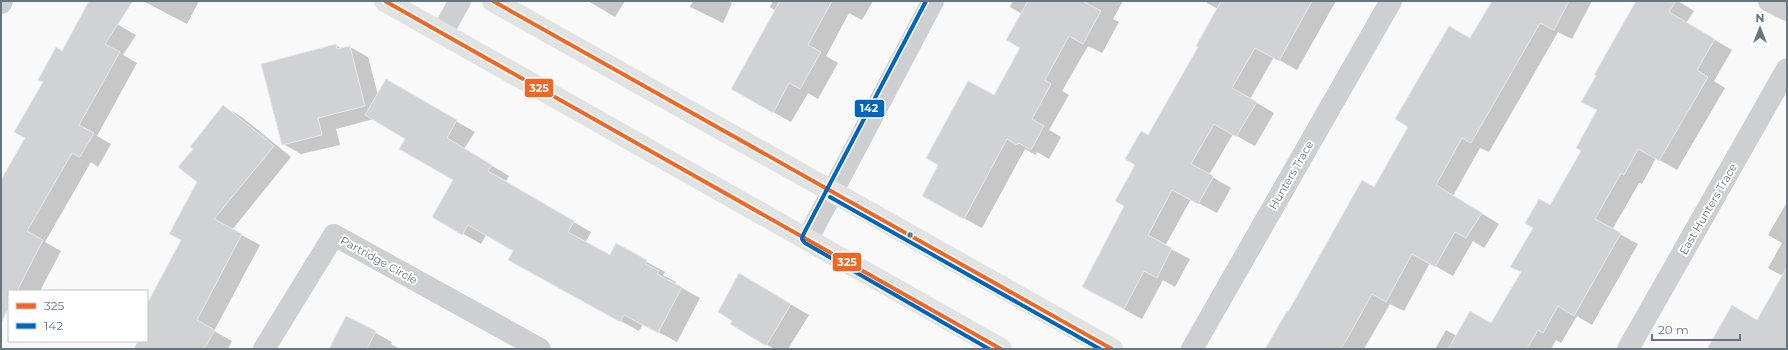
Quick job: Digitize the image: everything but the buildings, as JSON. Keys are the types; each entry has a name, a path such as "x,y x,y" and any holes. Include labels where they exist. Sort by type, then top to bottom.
{"main road":[{"path":"385,1 808,238 1001,349"},
{"path":"492,1 1112,349"}],"street":[{"path":"442,33 460,1"},
{"path":"808,238 933,1"},
{"name":"Hunters Trace","path":"1192,349 1391,1"},
{"path":"1769,1 1787,10"},
{"name":"East Hunters Trace","path":"1628,349 1787,69"},
{"name":"Partridge Circle","path":"264,349 334,235 540,349"}],"transit line":[{"name":"325","path":"385,1 1001,349"},
{"name":"325","path":"493,1 1112,349"},
{"name":"142","path":"926,1 802,239 805,243 989,349"},
{"name":"142","path":"830,197 1100,349"}]}
